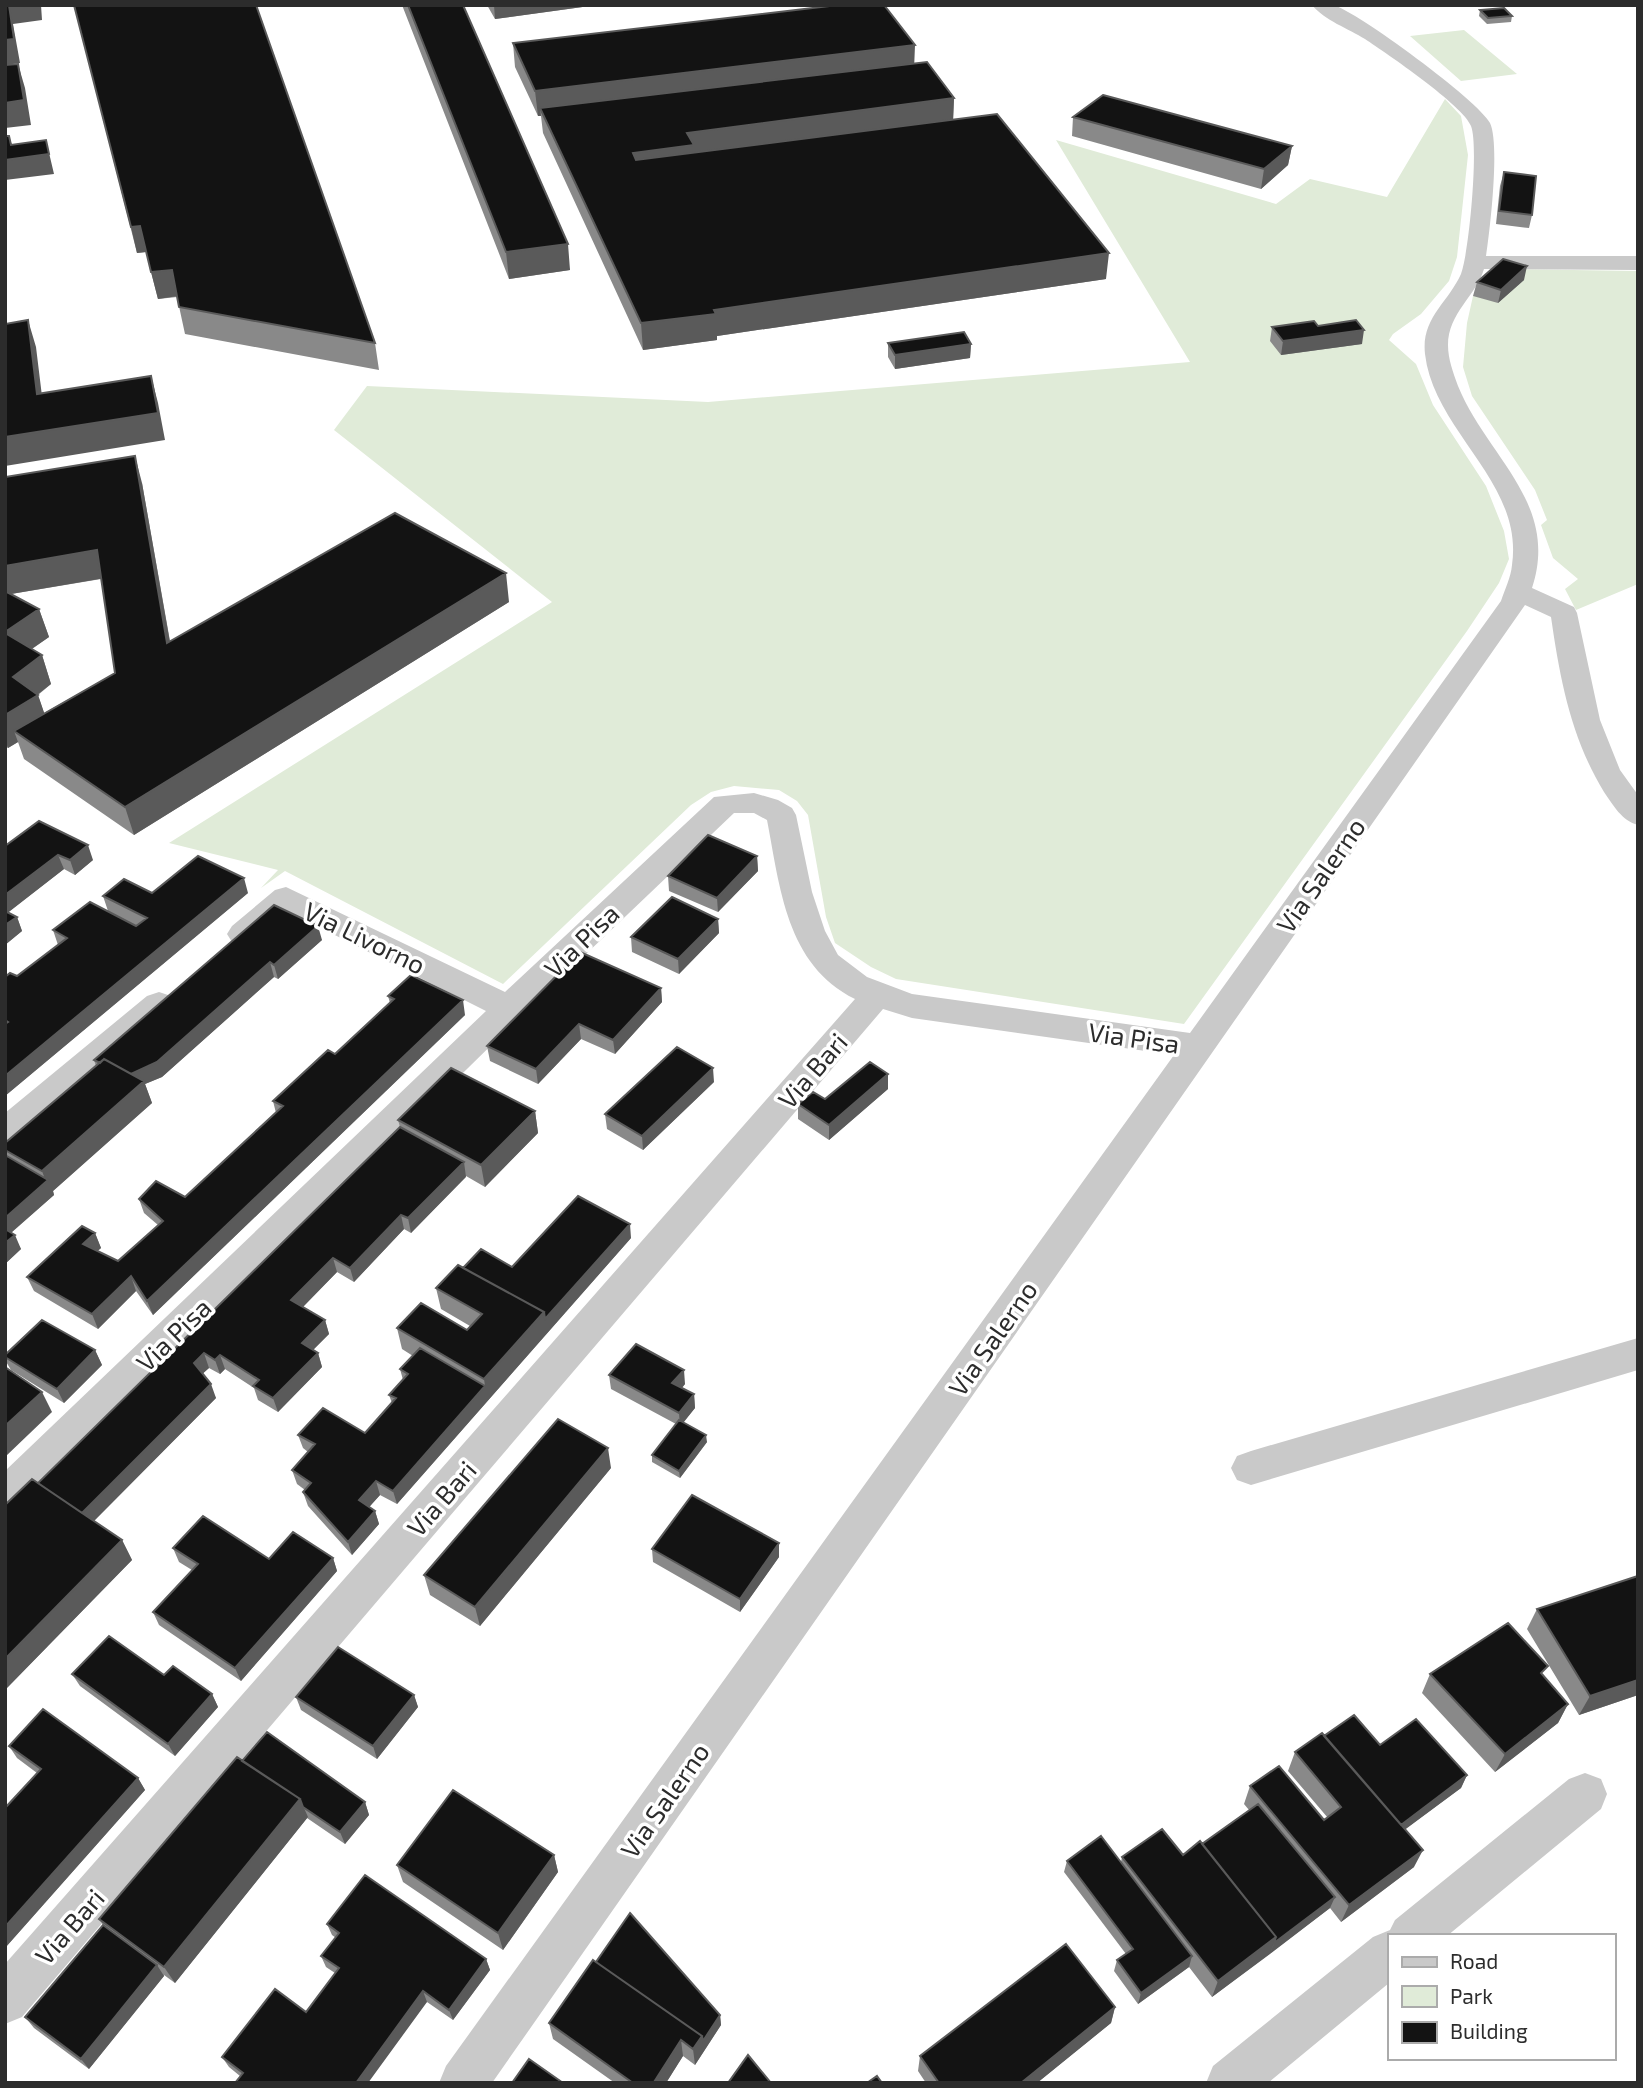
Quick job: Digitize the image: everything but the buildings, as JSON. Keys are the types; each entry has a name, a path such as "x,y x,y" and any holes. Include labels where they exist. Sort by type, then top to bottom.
{"street":[{"path":"1321,5 1383,44 1465,104 1481,124 1484,141 1475,262 1638,263"},
{"name":"Via Salerno","path":"463,2083 1519,592 1529,554 1527,531 1510,490 1461,419 1440,369 1437,337 1441,318 1473,273 1475,262"},
{"path":"1519,592 1564,613 1576,692 1591,737 1609,779 1638,815"},
{"name":"Via Pisa","path":"5,1497 725,804 750,801 769,806 781,815 800,907 827,964 853,984 876,996 912,1006 1199,1046"},
{"name":"Via Livorno","path":"224,950 286,898 509,1009"},
{"path":"5,1133 182,985"},
{"name":"Via Bari","path":"5,2000 876,996"},
{"path":"1251,1468 1638,1354"},
{"path":"1413,1934 1586,1794"},
{"path":"1230,2083 1388,1954"}],"green space":[{"path":"1464,30 1517,74 1461,81 1410,36"},
{"path":"1445,99 1461,116 1468,155 1457,257 1449,281 1421,314 1393,334 1389,340 1416,364 1433,405 1486,486 1504,531 1509,559 1499,583 1467,631 1184,1024 896,979 871,967 835,943 826,917 808,815 797,801 779,790 734,786 711,792 691,805 503,984 285,871 261,888 278,870 169,843 552,602 334,430 367,386 708,402 1190,362 1056,140 1276,204 1310,179 1387,197"},
{"path":"1503,269 1638,271 1638,584 1576,610 1565,589 1578,579 1553,558 1541,525 1547,520 1535,490 1472,396 1463,367 1467,323 1473,296"}]}
